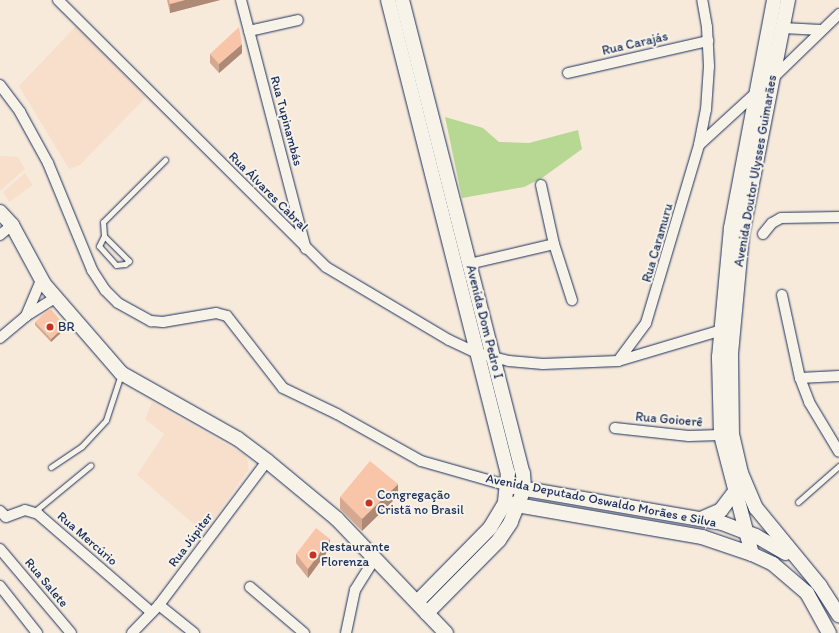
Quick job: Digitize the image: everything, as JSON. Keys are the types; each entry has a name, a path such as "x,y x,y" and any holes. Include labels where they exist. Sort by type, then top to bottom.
{"main road":[{"name":"Avenida Dom Pedro I","path":"388,0 412,68 469,264 523,473 524,489 519,506 499,540 427,613"},
{"name":"Avenida Dom Pedro I","path":"402,0 412,68 477,353 508,473 509,486 505,503 490,528 417,602"},
{"name":"Avenida Doutor Ulysses Guimarães","path":"752,554 747,532 734,493 721,435 718,383 731,228 774,0"},
{"path":"777,0 774,23 783,28"},
{"name":"Avenida Doutor Ulysses Guimarães","path":"788,0 742,235 734,311 730,402 732,434 749,494 756,508 800,564 820,586 839,615"},
{"path":"0,212 12,225 55,298 122,373 238,439 267,461 337,519 376,558 446,633"},
{"name":"Avenida Deputado Oswaldo Morães e Silva","path":"509,486 701,519 747,532"},
{"path":"701,519 721,510 734,493"},
{"name":"Avenida Deputado Oswaldo Morães e Silva","path":"505,503 702,537 752,554"},
{"name":"Avenida Doutor Ulysses Guimarães","path":"747,532 774,545 800,564"},
{"path":"752,554 773,564 807,593 829,633"}],"street":[{"name":"Rua Álvares Cabral","path":"58,0 306,249 326,267 352,285 449,340 477,353 493,358"},
{"name":"Rua Tupinambás","path":"241,0 306,249"},
{"name":"Rua Caramuru","path":"618,360 646,323 653,306 699,145 707,96 708,41 702,0"},
{"path":"699,145 839,14"},
{"path":"249,31 298,20"},
{"path":"783,28 821,30"},
{"name":"Rua Carajás","path":"568,73 708,41"},
{"name":"Avenida Deputado Oswaldo Morães e Silva","path":"2,92 48,163 92,270 105,290 118,303 142,319 151,321 163,322 216,313 227,316 283,388 337,414 421,461 509,486"},
{"path":"541,185 554,244 572,300"},
{"path":"763,234 772,222 781,218 839,217"},
{"path":"0,235 12,225"},
{"path":"469,264 554,244"},
{"path":"26,316 42,278"},
{"path":"782,295 800,378 810,402 839,452"},
{"path":"0,338 26,316 55,298"},
{"path":"493,358 542,364 618,360 722,330"},
{"path":"800,378 839,376"},
{"name":"Rua Goioerê","path":"615,428 688,436 721,435"},
{"name":"Rua Júpiter","path":"132,633 159,605 267,461"},
{"path":"2,516 25,510 35,511"},
{"name":"Rua Mercúrio","path":"35,511 151,612"},
{"name":"Rua Salete","path":"0,549 71,633"},
{"path":"346,633 355,590 376,558"},
{"path":"0,586 37,633"},
{"path":"250,587 304,633"},
{"path":"159,605 194,633"}],"lane":[{"path":"104,236 129,261 125,264 116,265 99,246 104,236 103,222 165,160"},
{"path":"51,467 82,446 106,420 122,373"},
{"path":"35,511 91,465"},
{"path":"798,502 839,466"}],"shaded area":[{"path":"76,26 146,97 80,165 69,169 19,86"},
{"path":"0,156 18,157 25,169 0,191"},
{"path":"25,173 33,185 9,202 3,192"},
{"path":"152,402 245,455 248,462 249,469 204,533 137,475 164,434 145,419"}],"green space":[{"path":"445,117 483,128 499,142 529,143 578,130 582,149 542,178 524,187 462,198"}],"building":[{"path":"169,0 185,0 170,4"},
{"path":"239,27 242,44 219,64 210,54"},
{"name":"BR","path":"50,308 65,326 51,339 35,322"},
{"name":"Congregação Cristã no Brasil","path":"370,461 398,484 362,519 340,497"},
{"path":"316,528 330,539 308,569 296,554"}],"place":[{"name":"BR","path":"50,327"},
{"name":"Congregação Cristã no Brasil","path":"369,503"},
{"name":"Restaurante Florenza","path":"313,555"}]}
